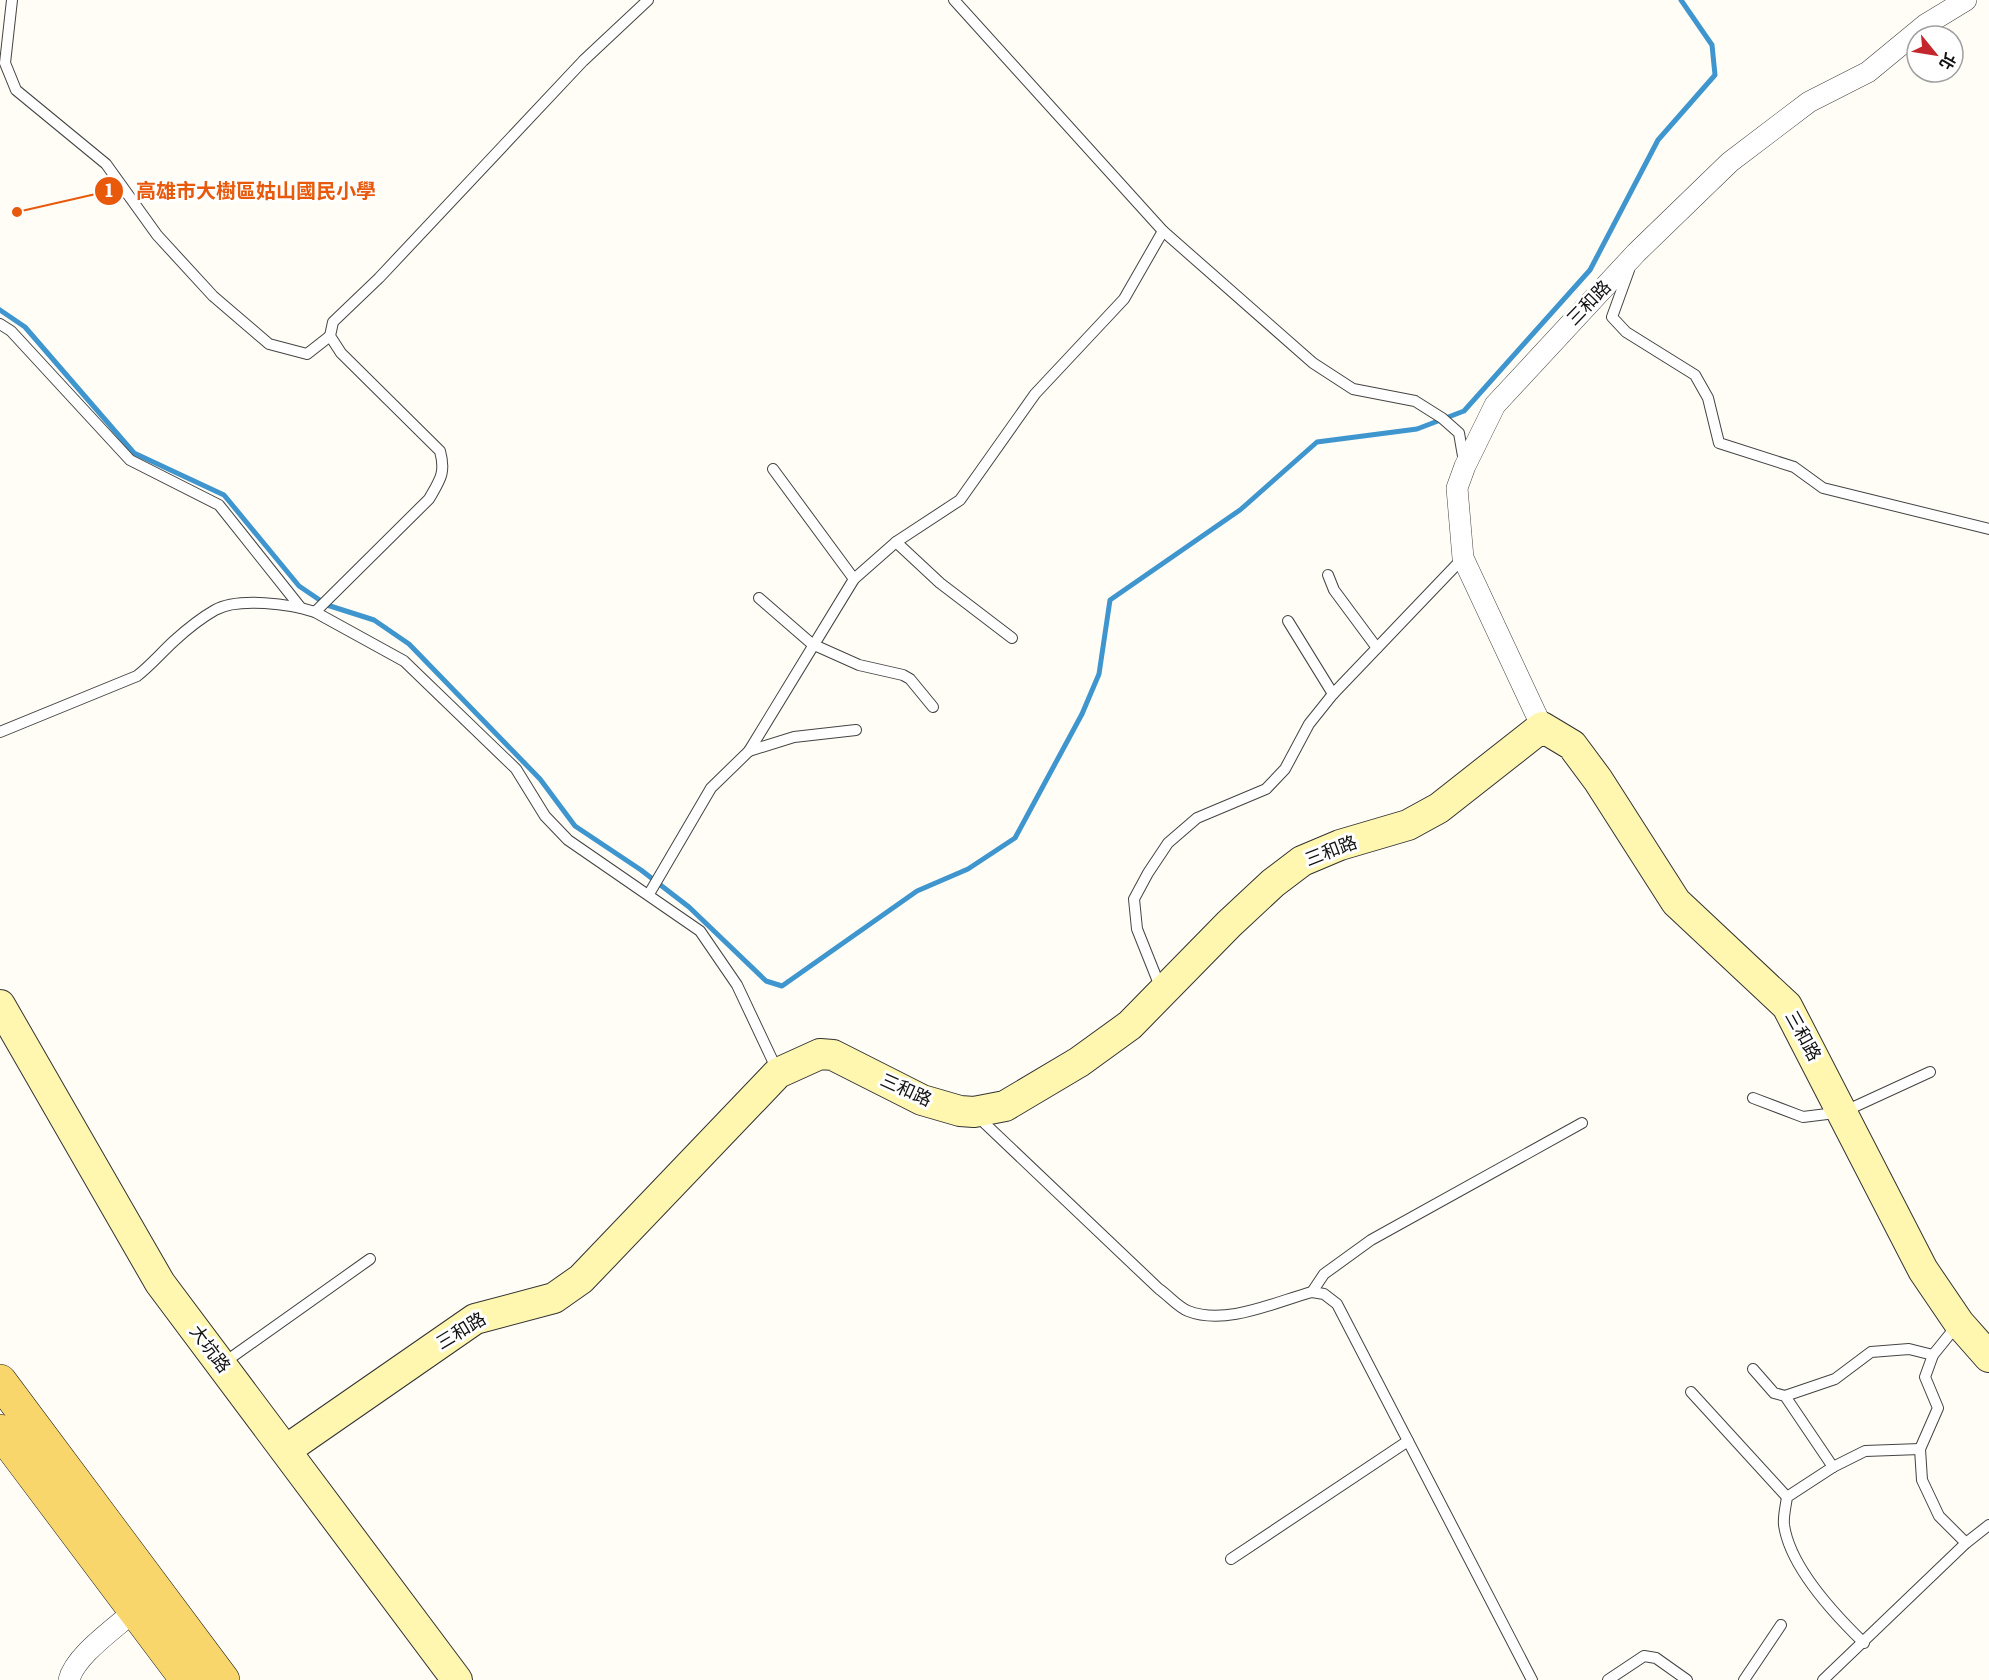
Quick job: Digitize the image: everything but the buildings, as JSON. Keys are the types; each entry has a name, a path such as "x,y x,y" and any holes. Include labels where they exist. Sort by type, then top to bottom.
{"main road":[{"name":"三和路","path":"286,1450 475,1319 554,1298 581,1279 778,1073 820,1054 833,1055 922,1100 974,1112 1005,1106 1079,1062 1130,1025 1251,903 1302,861 1340,845 1408,825 1439,808 1542,727 1572,745 1676,902 1786,1006 1923,1270 1959,1323 1989,1358"},
{"name":"大坑路","path":"0,1005 160,1283 286,1450 451,1678"},
{"path":"0,1382 223,1680"},
{"path":"0,1431 187,1680"}],"street":[{"name":"三和路","path":"1542,727 1463,558 1457,488 1465,466 1495,405 1636,253 1730,162 1809,102 1868,72 1925,25 1966,0"},
{"path":"69,1680 70,1672 82,1657 135,1610"}],"lane":[{"path":"12,0 5,63 16,90 106,164 165,244 213,296 269,344 307,354 330,336 333,322 379,278 583,61 648,0"},
{"path":"954,0 1163,231 1313,363 1353,389 1415,401 1442,418 1459,434 1465,466"},
{"path":"649,894 663,874 711,788 749,751 812,644 854,579 896,542 960,500 1035,394 1124,299 1163,231"},
{"path":"1636,253 1618,296 1612,318 1626,332 1695,375 1708,398 1719,443 1794,467 1823,488 1989,529"},
{"path":"0,324 11,331 130,460 219,505 301,608"},
{"path":"315,612 429,499 440,480 444,466 440,451 341,353 330,336"},
{"path":"773,470 854,579"},
{"path":"896,542 940,583 1012,638"},
{"path":"1162,992 1137,929 1134,899 1168,843 1197,818 1266,789 1275,781 1310,724 1333,694 1463,558"},
{"path":"1328,575 1334,590 1377,648"},
{"path":"759,598 812,644 860,665 903,675 910,679 933,707"},
{"path":"0,732 137,676 153,664 174,641 217,609 253,603 301,608 315,612 404,661 516,769 544,816 568,840 700,931 737,985 778,1073"},
{"path":"1288,621 1333,694"},
{"path":"749,751 794,736 855,730"},
{"path":"1753,1098 1803,1117 1843,1112 1930,1072"},
{"path":"974,1112 1159,1288 1187,1311 1207,1315 1233,1314 1311,1292 1324,1294 1337,1304 1532,1680"},
{"path":"1311,1292 1324,1274 1371,1240 1582,1123"},
{"path":"222,1364 370,1259"},
{"path":"1959,1323 1933,1355 1925,1377 1938,1408 1920,1449 1922,1480 1939,1516 1966,1543"},
{"path":"1753,1369 1774,1393 1785,1396 1835,1379 1871,1352 1909,1350 1933,1355"},
{"path":"1691,1392 1787,1497 1784,1524 1800,1568 1833,1614 1863,1643"},
{"path":"1785,1396 1833,1467"},
{"path":"1231,1559 1408,1441"},
{"path":"1787,1497 1833,1467 1865,1450 1920,1449"},
{"path":"1823,1680 1966,1543 1989,1525"},
{"path":"1744,1680 1781,1625"},
{"path":"1608,1680 1644,1656 1656,1658 1687,1680"}],"waterway":[{"path":"0,310 25,327 134,453 224,495 299,586 327,605 374,620 409,644 540,779 575,826 641,870 689,907 766,981 782,986 917,891 968,869 1015,838 1082,714 1099,674 1110,600 1240,510 1317,442 1417,429 1464,411 1590,270 1658,140 1715,75 1712,45 1681,0"}],"place":[{"name":"高雄市大樹區姑山國民小學","path":"17,212"}]}
